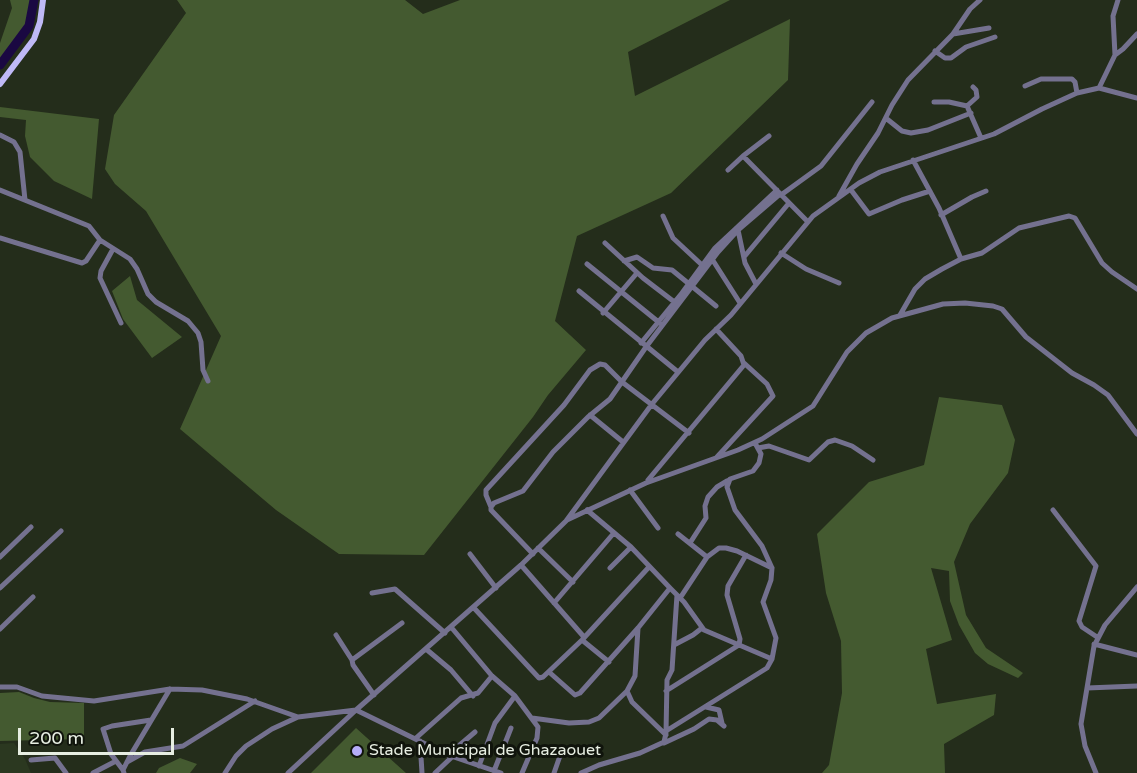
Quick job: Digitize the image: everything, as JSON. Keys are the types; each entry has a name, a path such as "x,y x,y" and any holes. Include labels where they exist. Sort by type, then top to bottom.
{"main road":[{"path":"0,84 34,39 40,22 43,0"}],"street":[{"path":"838,198 908,80 953,34 970,9 980,0"},
{"path":"1115,55 1113,16 1118,0"},
{"path":"953,34 989,28"},
{"path":"1099,88 1115,55 1137,34"},
{"path":"935,51 945,58 951,58 966,47 995,37"},
{"path":"1025,86 1041,79 1070,79 1074,81 1077,93"},
{"path":"934,102 968,105 977,98 976,89 973,87"},
{"path":"288,773 356,710 474,608 566,521 623,442 678,372 808,222 838,198 880,172 1007,129 1077,93 1099,88 1137,98"},
{"path":"691,285 702,265 738,227 779,193 821,166 872,102"},
{"path":"968,105 981,138"},
{"path":"886,118 902,131 912,133 928,130 971,113"},
{"path":"0,135 14,142 20,152 25,200"},
{"path":"728,170 769,136"},
{"path":"743,156 808,222"},
{"path":"913,160 962,259"},
{"path":"0,190 89,226 100,240 123,254 137,268 148,294 156,302 188,321 198,333 203,370 208,381"},
{"path":"851,190 868,214 902,200 930,192"},
{"path":"941,215 986,191"},
{"path":"744,257 789,203"},
{"path":"663,216 674,238 702,265"},
{"path":"900,315 915,290 925,279 962,259 982,253 1019,228 1072,216 1077,220 1102,263 1120,279 1137,289"},
{"path":"738,227 744,257 756,284"},
{"path":"0,238 82,263 86,261 100,240"},
{"path":"605,243 637,273 676,304"},
{"path":"113,249 101,271 100,278 121,323"},
{"path":"781,253 806,269 840,283"},
{"path":"624,261 639,257 653,268 672,270 716,306"},
{"path":"491,507 494,503 523,491 553,452 610,399 644,345 710,257"},
{"path":"710,257 740,303"},
{"path":"587,264 661,324"},
{"path":"603,313 637,273"},
{"path":"579,291 603,313 678,372"},
{"path":"566,521 646,483 757,445 813,406 852,346 877,325 900,315 955,303 993,306 1002,309 1026,337 1072,373 1108,395 1137,434"},
{"path":"716,328 741,356 744,363 766,384 773,396 716,458"},
{"path":"646,483 744,363"},
{"path":"533,554 491,510 486,490 564,405 590,370 600,364 605,365 622,382 688,434"},
{"path":"591,415 623,442"},
{"path":"757,445 769,446 809,460 828,442 837,440 858,449 873,460"},
{"path":"726,454 728,445"},
{"path":"690,543 706,518 705,506 708,497 717,487 756,468 761,456 757,445"},
{"path":"666,733 767,668 772,659 776,638 764,602 772,568 762,546 735,510 727,481"},
{"path":"630,490 658,528"},
{"path":"582,501 613,534 631,547 679,596 702,628 772,659"},
{"path":"1053,510 1096,566 1079,621 1082,627 1097,637"},
{"path":"0,558 32,527"},
{"path":"0,588 61,531"},
{"path":"554,603 613,534"},
{"path":"678,534 707,557"},
{"path":"610,568 631,547"},
{"path":"662,743 666,733 667,680 672,670 679,596 707,557 714,550 723,547 772,568"},
{"path":"538,548 573,582"},
{"path":"470,554 496,588"},
{"path":"666,691 739,645 740,639 727,595 728,586 746,555"},
{"path":"521,565 583,638 609,662"},
{"path":"474,608 539,678 549,672 583,638 649,567"},
{"path":"1096,773 1085,746 1081,724 1094,644 1097,637 1137,587"},
{"path":"549,672 575,695 580,693 609,662 670,588"},
{"path":"372,593 395,589 445,633"},
{"path":"0,629 33,597"},
{"path":"352,660 402,623"},
{"path":"451,627 492,676 515,696 539,731 522,773"},
{"path":"532,718 569,723 589,722 599,718 627,691 635,676 638,628"},
{"path":"674,645 702,628"},
{"path":"336,635 374,695"},
{"path":"1094,644 1137,655"},
{"path":"426,649 451,670 473,696"},
{"path":"418,739 461,698 473,696 492,676"},
{"path":"1087,688 1137,686"},
{"path":"0,687 17,687 42,696 94,701 170,689 202,690 255,701 298,717"},
{"path":"123,771 170,689"},
{"path":"627,691 632,702 666,733"},
{"path":"479,766 495,723 515,696"},
{"path":"127,762 145,752 183,746 255,701"},
{"path":"581,773 640,753 694,729 709,719 714,719 723,725 719,710 706,707"},
{"path":"225,773 236,756 251,742 298,717 356,710 450,756 501,773"},
{"path":"123,771 108,747 104,729 151,720"},
{"path":"494,771 511,728"},
{"path":"435,773 475,732"},
{"path":"418,739 422,773"},
{"path":"554,773 561,753"},
{"path":"32,760 55,758 66,773"},
{"path":"93,773 116,761"}],"shaded area":[{"path":"10,0 34,0 33,19 0,65 0,43 12,8"},
{"path":"177,0 405,0 423,14 460,0 730,0 628,52 635,96 790,19 788,80 671,193 577,236 555,321 586,350 548,395 424,555 339,554 276,510 180,429 221,336 146,211 115,184 105,169 114,115 186,13"},
{"path":"0,107 99,119 92,199 54,181 30,157 25,136 26,120 0,117"},
{"path":"130,276 137,300 182,337 152,358 123,319 112,291"},
{"path":"939,397 1002,405 1015,440 1008,473 970,524 954,562 966,615 986,648 1023,673 1018,678 988,664 975,653 959,625 950,601 949,571 931,568 952,640 926,649 937,704 996,694 994,715 944,744 945,773 822,773 829,765 842,693 841,641 826,593 817,534 869,482 924,465"},
{"path":"19,692 50,702 84,703 84,739 0,741 0,693"},
{"name":"Stade Municipal de Ghazaouet","path":"356,728 406,773 311,773"},
{"path":"14,743 31,773 0,773 0,744"},
{"path":"180,758 197,764 190,773 156,773 159,768"}],"waterway":[{"path":"0,65 29,26 34,0"}],"place":[{"name":"Stade Municipal de Ghazaouet","path":"357,751"}]}
